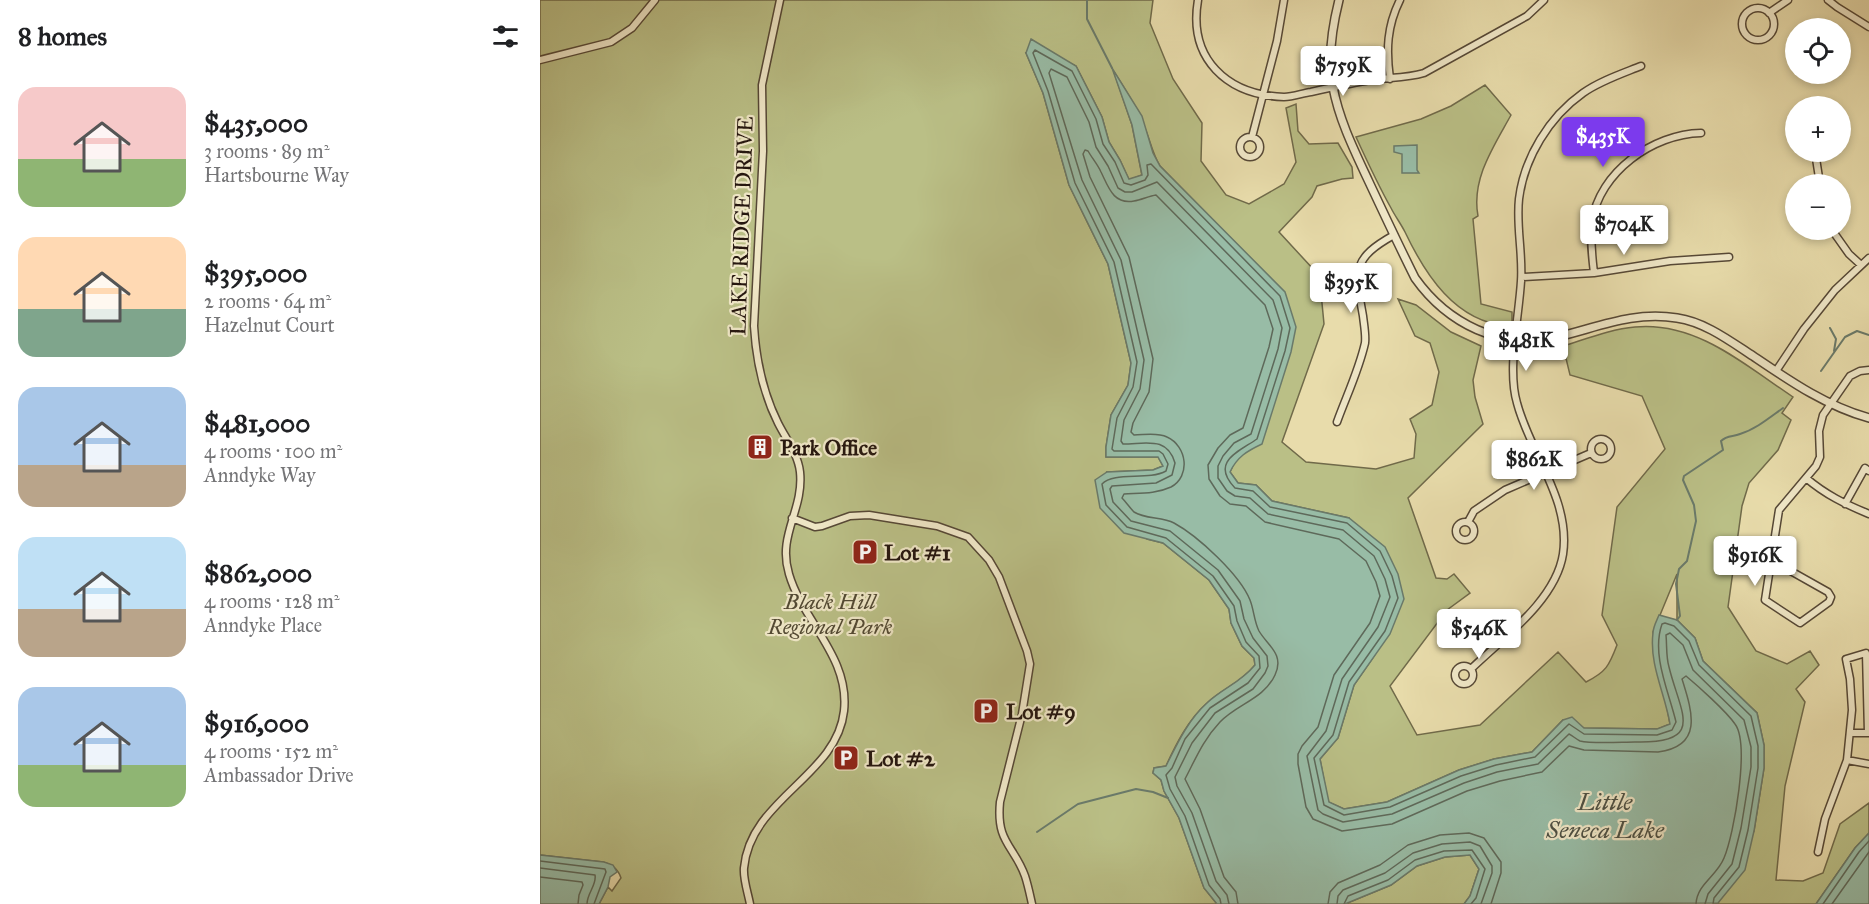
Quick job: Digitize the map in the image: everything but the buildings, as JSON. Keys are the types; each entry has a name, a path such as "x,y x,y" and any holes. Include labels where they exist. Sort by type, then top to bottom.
{"street":[{"path":"540,60 611,42 632,28 655,0"},
{"name":"LAKE RIDGE DRIVE","path":"750,904 744,870 749,847 756,830 781,799 826,755 838,734 844,712 844,688 839,667 797,596 785,559 788,530 801,491 800,470 795,455 777,421 760,372 754,326 763,151 762,85 780,0"},
{"path":"1198,0 1196,22 1199,40 1211,65 1223,77 1245,90 1286,97 1375,79 1409,77 1424,73 1527,16 1544,0"},
{"path":"1252,137 1277,41 1284,0"},
{"path":"1339,0 1332,28 1330,57 1333,87 1355,153 1416,278 1425,291 1445,311 1467,326 1516,340 1555,337 1616,320 1649,315 1680,318 1723,336 1830,404 1849,413 1869,418"},
{"path":"1390,79 1387,60 1388,37 1392,17 1400,0"},
{"path":"1769,13 1788,0"},
{"path":"1828,0 1869,27"},
{"path":"1760,9 1769,13 1773,17 1774,27 1769,36 1765,39 1754,40 1746,34 1743,29 1744,19 1750,11 1760,9"},
{"path":"1471,669 1539,603 1555,579 1563,554 1564,530 1558,503 1516,403 1514,381 1522,278 1518,221 1519,198 1526,167 1540,138 1559,114 1582,93 1608,79 1641,66"},
{"path":"1594,273 1590,245 1592,220 1600,195 1613,175 1632,158 1651,147 1686,134 1701,133"},
{"path":"1337,422 1365,342 1358,283 1359,268 1367,253 1394,235"},
{"path":"1839,240 1861,265"},
{"path":"1522,278 1594,273 1670,261 1729,257"},
{"path":"1776,371 1804,329 1835,290 1869,258"},
{"path":"1772,560 1828,592 1831,597 1829,602 1800,623 1765,600 1779,510 1820,457 1822,415 1850,376 1869,370"},
{"path":"1468,522 1474,511 1505,490 1591,453"},
{"path":"1845,504 1864,468 1869,471"},
{"path":"1806,478 1822,492 1869,514"},
{"path":"792,518 815,527 850,516 869,515 937,526 968,537 989,560 999,577 1030,664 1027,689 1000,802 999,818 1007,845 1025,875 1032,904"},
{"path":"1818,852 1825,819 1847,760 1851,733 1850,689 1846,659 1866,653 1868,733 1851,733"},
{"path":"1847,760 1869,764"}],"green space":[{"name":"Black Hill Regional Park","path":"540,0 1153,0 1150,23 1173,79 1202,123 1201,161 1226,195 1249,204 1284,184 1296,162 1286,108 1296,104 1298,131 1309,144 1338,143 1352,167 1353,178 1317,186 1312,197 1279,232 1314,270 1321,293 1324,324 1282,442 1306,462 1376,469 1414,458 1416,434 1410,419 1432,405 1439,372 1430,343 1415,336 1398,299 1416,305 1451,332 1481,346 1473,380 1475,397 1483,424 1408,498 1436,578 1447,579 1454,574 1470,593 1447,610 1390,686 1417,735 1480,725 1558,652 1586,682 1606,668 1617,645 1602,615 1617,507 1665,449 1642,396 1570,375 1563,346 1617,330 1657,327 1699,338 1738,359 1793,397 1782,413 1791,420 1778,450 1749,483 1742,506 1728,607 1756,651 1787,664 1810,651 1819,665 1796,689 1805,702 1785,786 1776,880 1803,881 1823,873 1840,824 1869,803 1869,833 1855,848 1816,904 1714,904 1718,903 1754,831 1764,768 1764,745 1757,713 1703,661 1695,638 1677,620 1677,574 1653,632 1670,724 1658,729 1584,728 1563,720 1532,752 1494,759 1459,770 1387,802 1344,809 1328,802 1320,759 1338,738 1354,685 1388,630 1349,518 1272,501 1256,485 1238,483 1230,472 1284,292 1160,166 1138,112 1114,72 1132,125 1142,175 1129,180 1109,142 1102,117 1076,66 1062,59 1026,53 1043,93 1069,185 1108,264 1131,363 1128,385 1111,415 1106,457 1158,457 1163,466 1153,470 1107,472 1147,539 1163,543 1209,580 1229,609 1231,623 1242,646 1254,658 1255,665 1249,671 1200,710 1183,733 1166,766 1154,768 1153,773 1161,780 1164,791 1179,818 1204,888 1217,904 599,904 608,887 612,891 621,878 615,868 603,862 540,855"},
{"path":"1485,85 1511,115 1491,151 1481,176 1477,202 1478,216 1473,219 1481,304 1512,312 1512,321 1508,326 1489,323 1472,316 1457,306 1432,279 1386,199 1356,137 1421,119 1451,106"},
{"path":"1470,855 1479,869 1470,896 1464,904 1345,904 1391,885 1417,866 1445,857"}],"water":[{"name":"Little Seneca Lake","path":"1031,39 1076,66 1102,117 1109,142 1129,179 1142,175 1132,125 1112,68 1142,116 1153,153 1160,166 1285,292 1296,327 1291,352 1262,444 1243,455 1230,472 1238,483 1256,485 1272,501 1349,518 1385,547 1398,574 1404,599 1390,634 1354,685 1338,738 1320,759 1329,802 1344,809 1387,802 1459,770 1494,759 1532,752 1563,720 1572,717 1584,728 1657,729 1670,724 1653,656 1653,631 1659,615 1677,620 1695,638 1703,661 1757,713 1764,745 1764,768 1745,870 1718,903 1464,904 1470,896 1479,869 1470,855 1445,857 1417,866 1391,885 1345,904 1217,904 1204,888 1179,818 1164,791 1161,780 1153,773 1154,768 1166,766 1194,717 1213,698 1249,671 1255,665 1254,658 1242,646 1231,623 1229,609 1209,580 1163,543 1124,533 1100,508 1095,480 1107,472 1153,470 1163,466 1158,457 1106,457 1111,415 1128,385 1131,363 1108,264 1069,185 1043,93 1026,53"},
{"path":"1417,145 1419,173 1402,173 1402,154 1394,152 1394,146"},
{"path":"1869,833 1869,904 1816,904 1855,848"},
{"path":"540,855 604,862 613,865 617,872 610,877 608,887 599,904 540,904"}],"waterway":[{"path":"1087,0 1087,19 1112,68"},
{"path":"1830,328 1836,339 1834,351"},
{"path":"1821,371 1845,337 1857,331 1869,335"},
{"path":"1677,620 1680,616 1676,584 1679,569 1687,561 1696,521 1694,505 1683,480 1684,476 1723,450 1721,441 1723,439 1752,429 1783,408"},
{"path":"1037,832 1078,804 1136,789 1168,798"}],"place":[{"name":"Park Office","path":"760,447"},
{"name":"Lot #1","path":"865,552"},
{"name":"Lot #9","path":"986,711"},
{"name":"Lot #2","path":"846,758"}]}
